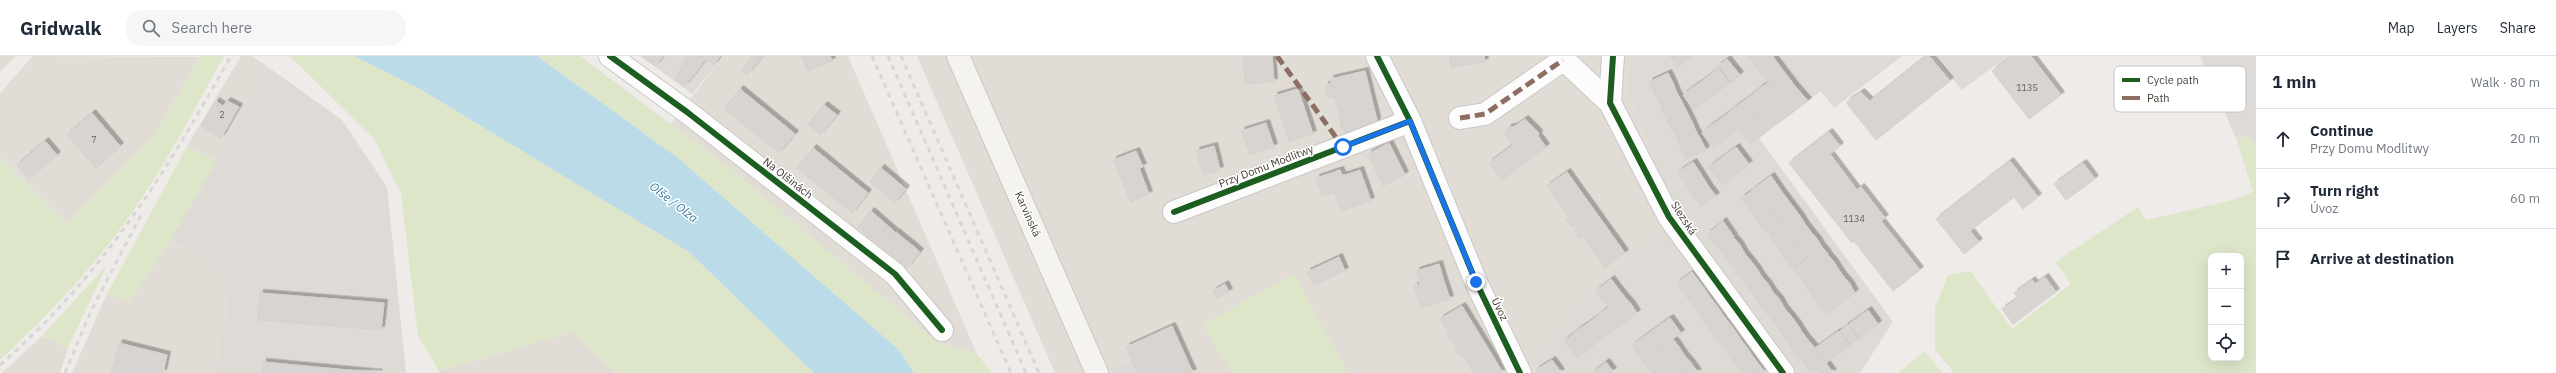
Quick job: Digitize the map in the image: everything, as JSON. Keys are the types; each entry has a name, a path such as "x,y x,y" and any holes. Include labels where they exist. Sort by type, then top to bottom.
{"main road":[{"name":"Karvinská","path":"958,56 1097,373"}],"street":[{"name":"Na Olšinách","path":"610,56 687,112 895,274 942,330"},
{"name":"Úvoz","path":"1377,56 1410,121 1476,282 1520,373"},
{"path":"1610,103 1613,56"},
{"path":"1460,118 1485,114 1562,58 1610,103"},
{"name":"Slezská","path":"1610,103 1669,216 1783,373"},
{"name":"Przy Domu Modlitwy","path":"1174,212 1410,121"}],"shaded area":[{"path":"0,56 16,56 0,72"},
{"path":"33,56 200,57 157,131 66,224 0,158 0,93"},
{"path":"241,56 252,56 268,67 217,161 187,146"},
{"path":"640,56 723,56 692,94"},
{"path":"723,56 848,56 977,354 935,341 728,167 671,124"},
{"path":"917,56 1630,56 1626,86 1659,176 1683,213 1597,284 1529,362 1536,373 1055,373"},
{"path":"1630,56 1902,56 1834,108 1821,91 1759,138 1893,322 1860,373 1536,373 1529,362 1597,284 1683,213 1659,176 1626,86"},
{"path":"1934,56 2008,56 1962,90"},
{"path":"2200,56 2256,56 2256,146 2248,136 2236,138 2225,112 2246,112 2246,66 2204,66"},
{"path":"268,67 342,120 387,187 406,373 214,373 232,281 171,239"},
{"path":"171,239 232,281 214,373 72,373 107,294 130,301"},
{"path":"572,332 615,373 439,373 439,371"},
{"path":"42,336 68,348 60,373 2,373"},
{"path":"1132,361 1137,373 1104,373 1103,370"}],"green space":[{"path":"198,56 224,56 194,111 140,201 92,265 38,323 0,360 0,158 66,224 157,131 200,57"},
{"path":"288,56 354,56 420,89 689,252 814,373 615,373 572,332 439,371 418,336 401,194 375,140 295,61"},
{"path":"537,56 580,56 728,167 935,341 977,354 992,373 914,373 900,351 678,158"},
{"path":"2248,136 2256,146 2256,373 1954,373 1935,349 1935,308 1948,275 1970,271 2012,329 2071,284 2055,262 2138,207 2146,220 2229,201 2253,192 2236,138"},
{"path":"187,146 217,161 171,239 130,302 107,294"},
{"path":"107,265 68,348 42,336"},
{"path":"1294,274 1348,373 1231,373 1203,324"},
{"path":"1925,351 1942,373 1898,373"}],"water":[{"name":"Olše / Olza","path":"354,56 537,56 678,158 900,351 914,373 814,373 689,252 420,89"}],"building":[{"path":"642,56 663,56 656,66"},
{"path":"688,56 720,56 714,65 706,59 685,86 675,79"},
{"path":"752,56 763,56 747,75 741,70"},
{"path":"801,56 830,56 832,61 808,71"},
{"path":"1243,56 1272,56 1274,82 1245,84"},
{"path":"1449,56 1484,56 1485,62 1451,68"},
{"path":"1670,56 1683,56 1687,60 1678,67"},
{"path":"1683,56 1692,56 1687,60"},
{"path":"1748,56 1765,56 1754,64"},
{"path":"1765,56 1773,56 1776,61 1761,73 1754,64"},
{"path":"1926,56 1929,56 1950,81 1876,140 1847,104 1848,101 1861,92 1870,101"},
{"path":"2011,56 2031,56 2061,95 2029,119 1992,71"},
{"path":"1727,59 1740,75 1731,82 1718,66"},
{"path":"1776,61 1782,69 1767,81 1761,73"},
{"path":"1718,68 1730,83 1720,90 1709,76"},
{"path":"1782,69 1789,78 1774,89 1767,81"},
{"path":"1365,71 1374,108 1356,112 1359,123 1343,127 1334,97 1328,98 1325,85 1331,84 1330,79"},
{"path":"1668,73 1673,83 1654,92 1649,82"},
{"path":"1709,76 1720,90 1712,96 1701,82"},
{"path":"1789,78 1795,86 1780,98 1774,89"},
{"path":"1701,82 1712,96 1703,103 1692,88"},
{"path":"1673,83 1677,93 1659,102 1654,92"},
{"path":"1768,83 1780,98 1772,104 1760,88"},
{"path":"1795,86 1808,101 1800,107 1788,92"},
{"path":"1692,88 1703,103 1694,110 1683,95"},
{"path":"1760,88 1772,104 1764,110 1753,94"},
{"path":"740,89 795,134 779,153 724,109"},
{"path":"1298,89 1313,134 1289,142 1274,96"},
{"path":"1788,92 1800,107 1792,113 1780,98"},
{"path":"1677,93 1682,102 1663,111 1659,102"},
{"path":"1753,94 1764,110 1756,116 1744,101"},
{"path":"1780,98 1792,113 1784,119 1772,104"},
{"path":"216,101 223,106 227,101 239,107 221,138 201,126"},
{"path":"1744,101 1756,116 1747,123 1735,107"},
{"path":"1682,102 1687,112 1668,121 1663,111"},
{"path":"1772,104 1784,119 1775,125 1764,110"},
{"path":"824,105 837,115 820,135 808,124"},
{"path":"1735,107 1747,123 1739,129 1727,114"},
{"path":"1374,108 1377,120 1375,126 1347,136 1341,127 1339,117 1343,127 1359,123 1356,112"},
{"path":"1764,110 1775,125 1767,131 1756,116"},
{"path":"1687,112 1692,122 1673,131 1668,121"},
{"path":"92,113 120,146 96,168 67,135"},
{"path":"1727,114 1739,129 1730,135 1719,120"},
{"path":"1756,116 1767,131 1759,138 1747,123"},
{"path":"1525,119 1539,133 1538,136 1546,147 1502,180 1489,163 1513,145 1505,134 1508,128 1515,126"},
{"path":"1719,120 1730,135 1722,142 1710,126"},
{"path":"1692,122 1696,131 1678,140 1673,131"},
{"path":"1266,123 1274,147 1250,155 1241,131"},
{"path":"1747,123 1759,138 1750,144 1739,129"},
{"path":"1710,126 1722,142 1713,148 1702,133"},
{"path":"1696,131 1701,140 1682,150 1678,140"},
{"path":"1829,132 1840,146 1830,154 1857,190 1861,187 1885,218 1881,221 1920,270 1893,291 1854,241 1852,243 1789,163"},
{"path":"1701,140 1706,150 1687,159 1682,150"},
{"path":"45,141 57,155 29,179 17,165"},
{"path":"1389,143 1405,175 1383,186 1368,154"},
{"path":"1214,146 1220,170 1203,175 1196,151"},
{"path":"1736,147 1749,164 1723,185 1709,167"},
{"path":"813,148 868,193 852,213 797,168"},
{"path":"1136,151 1143,167 1139,168 1149,194 1131,202 1113,160"},
{"path":"2010,161 2038,197 2023,209 2014,197 1970,231 1979,242 1964,254 1936,219"},
{"path":"1693,162 1699,171 1684,181 1678,172"},
{"path":"2083,163 2095,179 2066,200 2054,184"},
{"path":"881,168 906,189 895,203 870,182"},
{"path":"1340,170 1342,175 1345,175 1360,170 1371,201 1341,211 1334,192 1322,196 1316,178"},
{"path":"1699,171 1704,179 1689,189 1684,181"},
{"path":"1567,172 1625,253 1605,268 1583,236 1579,239 1574,231 1577,229 1574,225 1571,227 1566,220 1569,218 1547,186"},
{"path":"1771,176 1782,192 1774,198 1763,182"},
{"path":"1704,179 1709,187 1694,197 1689,189"},
{"path":"1763,182 1774,198 1767,203 1756,187"},
{"path":"1709,187 1716,196 1701,206 1694,197"},
{"path":"1756,187 1767,203 1760,208 1749,193"},
{"path":"1782,192 1788,200 1773,211 1767,203"},
{"path":"1749,193 1760,208 1752,213 1741,198"},
{"path":"1788,200 1794,208 1779,219 1773,211"},
{"path":"1767,203 1773,211 1758,222 1752,213"},
{"path":"1794,208 1800,216 1785,227 1779,219"},
{"path":"871,211 879,218 866,234 858,227"},
{"path":"1773,211 1779,219 1764,229 1758,222"},
{"path":"1800,216 1805,224 1790,234 1785,227"},
{"path":"879,218 887,225 874,241 866,234"},
{"path":"1779,219 1785,227 1770,237 1764,229"},
{"path":"1723,221 1734,237 1726,243 1715,228"},
{"path":"1805,224 1811,232 1796,243 1790,234"},
{"path":"887,225 895,232 882,248 874,241"},
{"path":"1785,227 1790,234 1775,245 1770,237"},
{"path":"1715,228 1726,243 1718,249 1707,234"},
{"path":"896,232 903,238 890,254 882,248"},
{"path":"1811,232 1817,239 1802,250 1796,243"},
{"path":"1790,234 1796,243 1781,253 1775,245"},
{"path":"903,238 912,245 899,261 890,254"},
{"path":"1734,238 1740,245 1725,256 1719,248"},
{"path":"1817,239 1822,247 1807,257 1802,250"},
{"path":"1796,243 1802,250 1787,261 1781,253"},
{"path":"912,245 920,252 907,268 899,261"},
{"path":"1740,245 1745,254 1731,264 1725,256"},
{"path":"1822,247 1828,254 1813,265 1808,257"},
{"path":"1802,250 1807,257 1792,268 1787,261"},
{"path":"1745,254 1751,261 1736,271 1731,264"},
{"path":"1828,255 1834,262 1818,273 1813,265"},
{"path":"1339,257 1345,271 1314,285 1307,272"},
{"path":"1808,258 1813,265 1798,276 1793,268"},
{"path":"1751,261 1757,269 1742,279 1736,271"},
{"path":"1834,262 1839,270 1824,280 1818,273"},
{"path":"1439,264 1443,278 1420,285 1416,271"},
{"path":"1813,265 1818,273 1804,283 1798,276"},
{"path":"1757,269 1762,277 1747,287 1742,279"},
{"path":"1839,270 1844,277 1830,288 1824,280"},
{"path":"1692,272 1704,288 1696,294 1684,278"},
{"path":"1818,273 1824,280 1809,291 1804,283"},
{"path":"1762,277 1768,284 1753,295 1747,287"},
{"path":"1844,277 1850,284 1835,295 1830,288"},
{"path":"2045,277 2056,292 2013,324 2002,309 2018,298 2014,293 2032,280 2035,284"},
{"path":"1443,278 1450,299 1421,308 1414,286"},
{"path":"1684,278 1696,294 1688,299 1677,283"},
{"path":"1611,279 1617,287 1602,299 1596,291"},
{"path":"1824,280 1830,288 1815,298 1809,291"},
{"path":"1225,284 1229,292 1217,298 1213,291"},
{"path":"1768,284 1773,292 1759,303 1753,295"},
{"path":"1850,284 1855,293 1841,303 1835,295"},
{"path":"1617,287 1624,296 1609,307 1602,299"},
{"path":"1704,288 1710,297 1695,309 1688,299"},
{"path":"1830,288 1835,295 1820,306 1815,298"},
{"path":"1773,292 1780,300 1765,311 1759,303"},
{"path":"260,293 384,303 381,330 258,320"},
{"path":"1835,295 1841,303 1826,314 1820,306"},
{"path":"1624,296 1631,304 1616,316 1609,307"},
{"path":"1710,297 1717,306 1701,318 1695,309"},
{"path":"1780,300 1785,309 1771,319 1765,311"},
{"path":"1631,304 1637,313 1622,324 1616,316"},
{"path":"1462,306 1494,358 1473,372 1462,355 1459,356 1455,349 1458,348 1453,340 1451,342 1447,335 1449,334 1440,319"},
{"path":"1717,306 1723,315 1707,326 1701,318"},
{"path":"1609,307 1621,323 1614,329 1602,312"},
{"path":"1785,309 1791,316 1777,327 1771,319"},
{"path":"1868,310 1878,324 1868,332 1857,318"},
{"path":"1602,312 1614,329 1607,334 1595,318"},
{"path":"1723,315 1730,324 1714,335 1707,326"},
{"path":"1791,316 1797,324 1782,334 1777,327"},
{"path":"1595,318 1607,334 1599,340 1587,324"},
{"path":"1670,318 1681,333 1673,339 1661,324"},
{"path":"1857,318 1868,332 1860,338 1849,324"},
{"path":"1587,324 1600,340 1592,346 1579,329"},
{"path":"1661,324 1673,339 1663,346 1652,331"},
{"path":"1730,324 1736,332 1720,343 1714,335"},
{"path":"1797,324 1802,332 1788,342 1782,334"},
{"path":"1848,324 1859,339 1851,344 1840,331"},
{"path":"1172,326 1193,373 1137,373 1126,347"},
{"path":"1579,329 1592,346 1585,352 1572,335"},
{"path":"1652,331 1663,346 1653,353 1642,338"},
{"path":"1839,331 1850,345 1841,352 1830,337"},
{"path":"1736,332 1742,341 1727,352 1720,343"},
{"path":"1802,332 1808,340 1793,350 1788,342"},
{"path":"1572,335 1585,352 1577,358 1564,341"},
{"path":"1830,337 1841,352 1833,358 1822,343"},
{"path":"1642,338 1653,353 1643,361 1632,346"},
{"path":"1673,339 1679,347 1664,358 1658,350"},
{"path":"1808,340 1815,348 1800,359 1793,350"},
{"path":"1742,341 1748,349 1733,361 1727,352"},
{"path":"119,343 167,355 163,373 111,373"},
{"path":"1822,343 1833,358 1826,363 1815,348"},
{"path":"1679,347 1685,356 1670,366 1664,358"},
{"path":"1815,348 1819,355 1805,365 1801,358"},
{"path":"1748,349 1754,358 1739,369 1733,361"},
{"path":"1658,350 1664,358 1649,369 1643,361"},
{"path":"1819,355 1826,363 1811,373 1805,365"},
{"path":"1685,356 1692,364 1680,373 1675,373 1670,366"},
{"path":"1494,358 1503,373 1473,372"},
{"path":"1664,358 1670,366 1661,373 1652,373 1649,369"},
{"path":"1754,358 1761,367 1752,373 1742,373 1739,369"},
{"path":"1552,360 1558,368 1551,373 1538,373 1536,370"},
{"path":"263,362 379,373 262,373"},
{"path":"1606,362 1613,371 1610,373 1592,373"},
{"path":"1826,363 1833,373 1820,373 1817,369"},
{"path":"1692,364 1698,373 1680,373"},
{"path":"1670,366 1675,373 1661,373"},
{"path":"1761,367 1765,373 1752,373"},
{"path":"1558,368 1561,373 1551,373"}],"railway":[{"path":"0,365 71,295 130,221 181,142 231,56"},
{"path":"872,56 1011,373"},
{"path":"888,56 1026,373"},
{"path":"901,56 1039,373"},
{"path":"65,373 91,311 142,213"}],"marked path":[{"path":"1277,56 1343,147"},
{"path":"1460,118 1485,114 1563,60"}],"cycle path":[{"path":"610,56 687,112 895,274 942,330"},
{"path":"1377,56 1410,121 1476,282 1520,373"},
{"path":"1613,56 1610,103 1669,217 1783,373"},
{"path":"1174,212 1410,121"}],"route":[{"path":"1343,147 1410,121 1476,282"}]}
